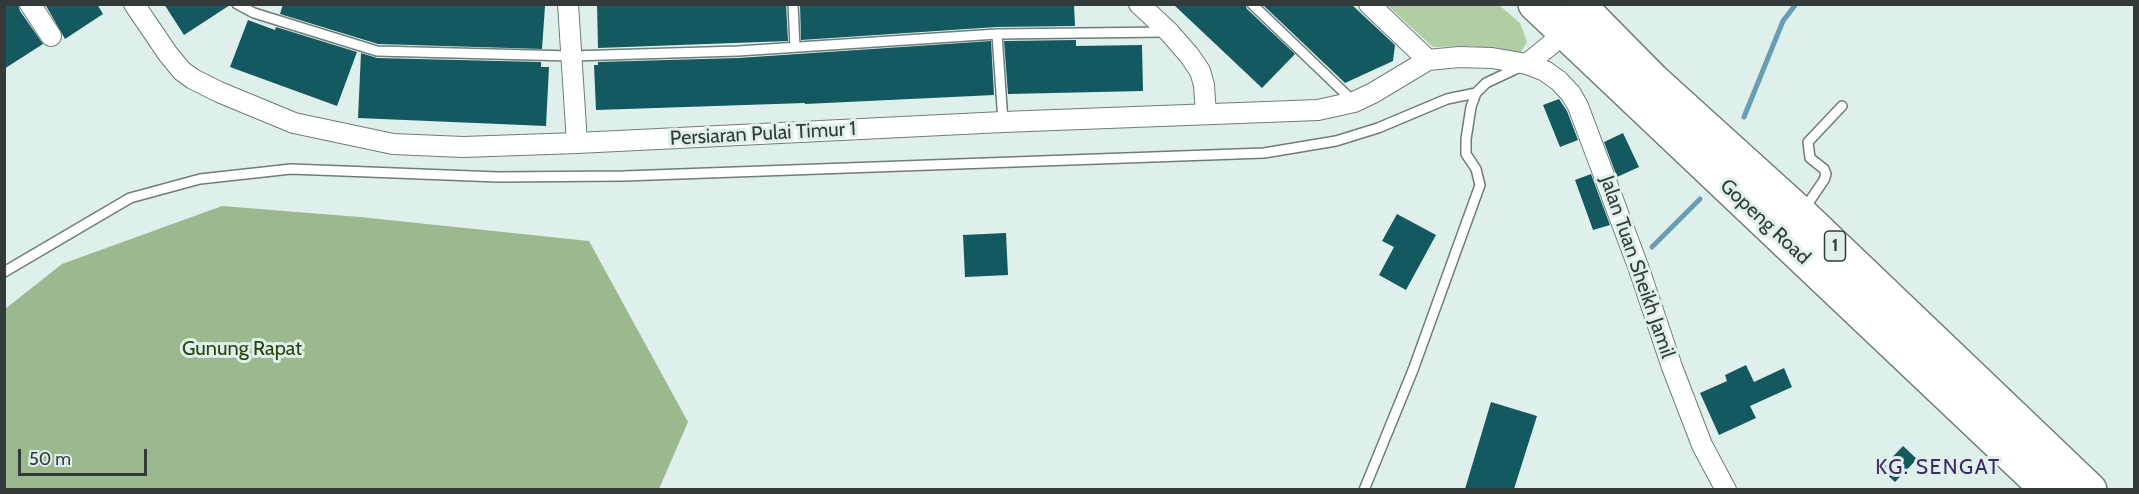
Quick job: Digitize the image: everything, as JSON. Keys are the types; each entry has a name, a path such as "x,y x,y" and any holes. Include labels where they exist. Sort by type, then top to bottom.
{"highway":[{"name":"Gopeng Road","path":"1535,4 1569,14 2048,489"},
{"name":"Gopeng Road","path":"1569,14 1583,37 1608,49 1640,77 1653,80 1801,214 2090,489"}],"street":[{"path":"30,4 51,36"},
{"name":"Persiaran Pulai Timur 1","path":"134,4 168,54 182,71 193,79 294,123 393,144 463,147 577,143 1003,122 1318,110 1354,102 1428,60"},
{"path":"568,4 577,143"},
{"path":"1139,4 1169,32 1200,71 1204,86 1206,114"},
{"path":"1369,4 1428,60"},
{"path":"1527,63 1569,14"},
{"name":"Jalan Tuan Sheikh Jamil","path":"1428,60 1459,57 1492,58 1527,63 1545,71 1571,94 1578,106 1639,269 1684,400 1702,445 1726,489"}],"lane":[{"path":"793,4 795,47"},
{"path":"1251,4 1354,102"},
{"path":"243,6 377,51 571,56 738,51 997,34 1169,32"},
{"path":"997,34 1003,122"},
{"path":"1364,489 1413,369 1480,184 1476,169 1466,154 1471,107 1476,93 1486,83 1527,63"},
{"path":"4,272 130,198 200,179 291,169 498,177 624,176 1264,153 1336,141 1378,128 1447,99 1476,93"},
{"path":"1801,214 1826,174 1824,169 1810,158 1808,142 1842,106"}],"green space":[{"path":"1387,5 1499,5 1520,23 1527,42 1519,55 1472,46 1433,47"},
{"name":"Gunung Rapat","path":"222,206 360,217 589,241 688,422 659,489 5,489 5,309 62,264"}],"building":[{"path":"4,4 18,4 20,11 43,44 4,69"},
{"path":"45,4 97,4 103,14 65,39"},
{"path":"164,4 230,4 230,5 184,35"},
{"path":"283,4 545,6 542,49 378,44 280,14"},
{"path":"597,4 786,4 788,41 598,48"},
{"path":"800,4 1074,4 1075,26 997,27 801,40"},
{"path":"1173,4 1245,4 1247,9 1295,54 1262,88"},
{"path":"1262,4 1351,4 1395,45 1393,61 1345,83"},
{"path":"248,20 275,30 276,27 357,52 337,106 230,67"},
{"path":"1076,40 1076,46 1142,45 1143,91 1008,94 1004,41"},
{"path":"991,41 994,95 805,104 596,110 594,65 598,65 598,62 738,58"},
{"path":"361,53 377,58 541,62 541,67 549,67 546,126 358,118"},
{"path":"1559,99 1567,111 1578,140 1560,147 1543,105"},
{"path":"1623,133 1639,167 1617,177 1604,142"},
{"path":"1591,174 1610,225 1593,230 1575,180"},
{"path":"1397,214 1436,235 1406,290 1379,275 1394,247 1382,241"},
{"path":"1006,233 1008,275 965,277 963,235"},
{"path":"1746,365 1754,382 1784,368 1792,387 1750,406 1756,418 1719,435 1700,393 1727,381 1725,375"},
{"path":"1491,402 1537,416 1514,489 1465,489"},
{"path":"1903,446 1917,459 1895,482 1881,469"}],"waterway":[{"path":"1744,117 1783,21 1796,4"},
{"path":"1652,247 1700,199"}],"district":[{"name":"KG. SENGAT","path":"1938,468"}]}
